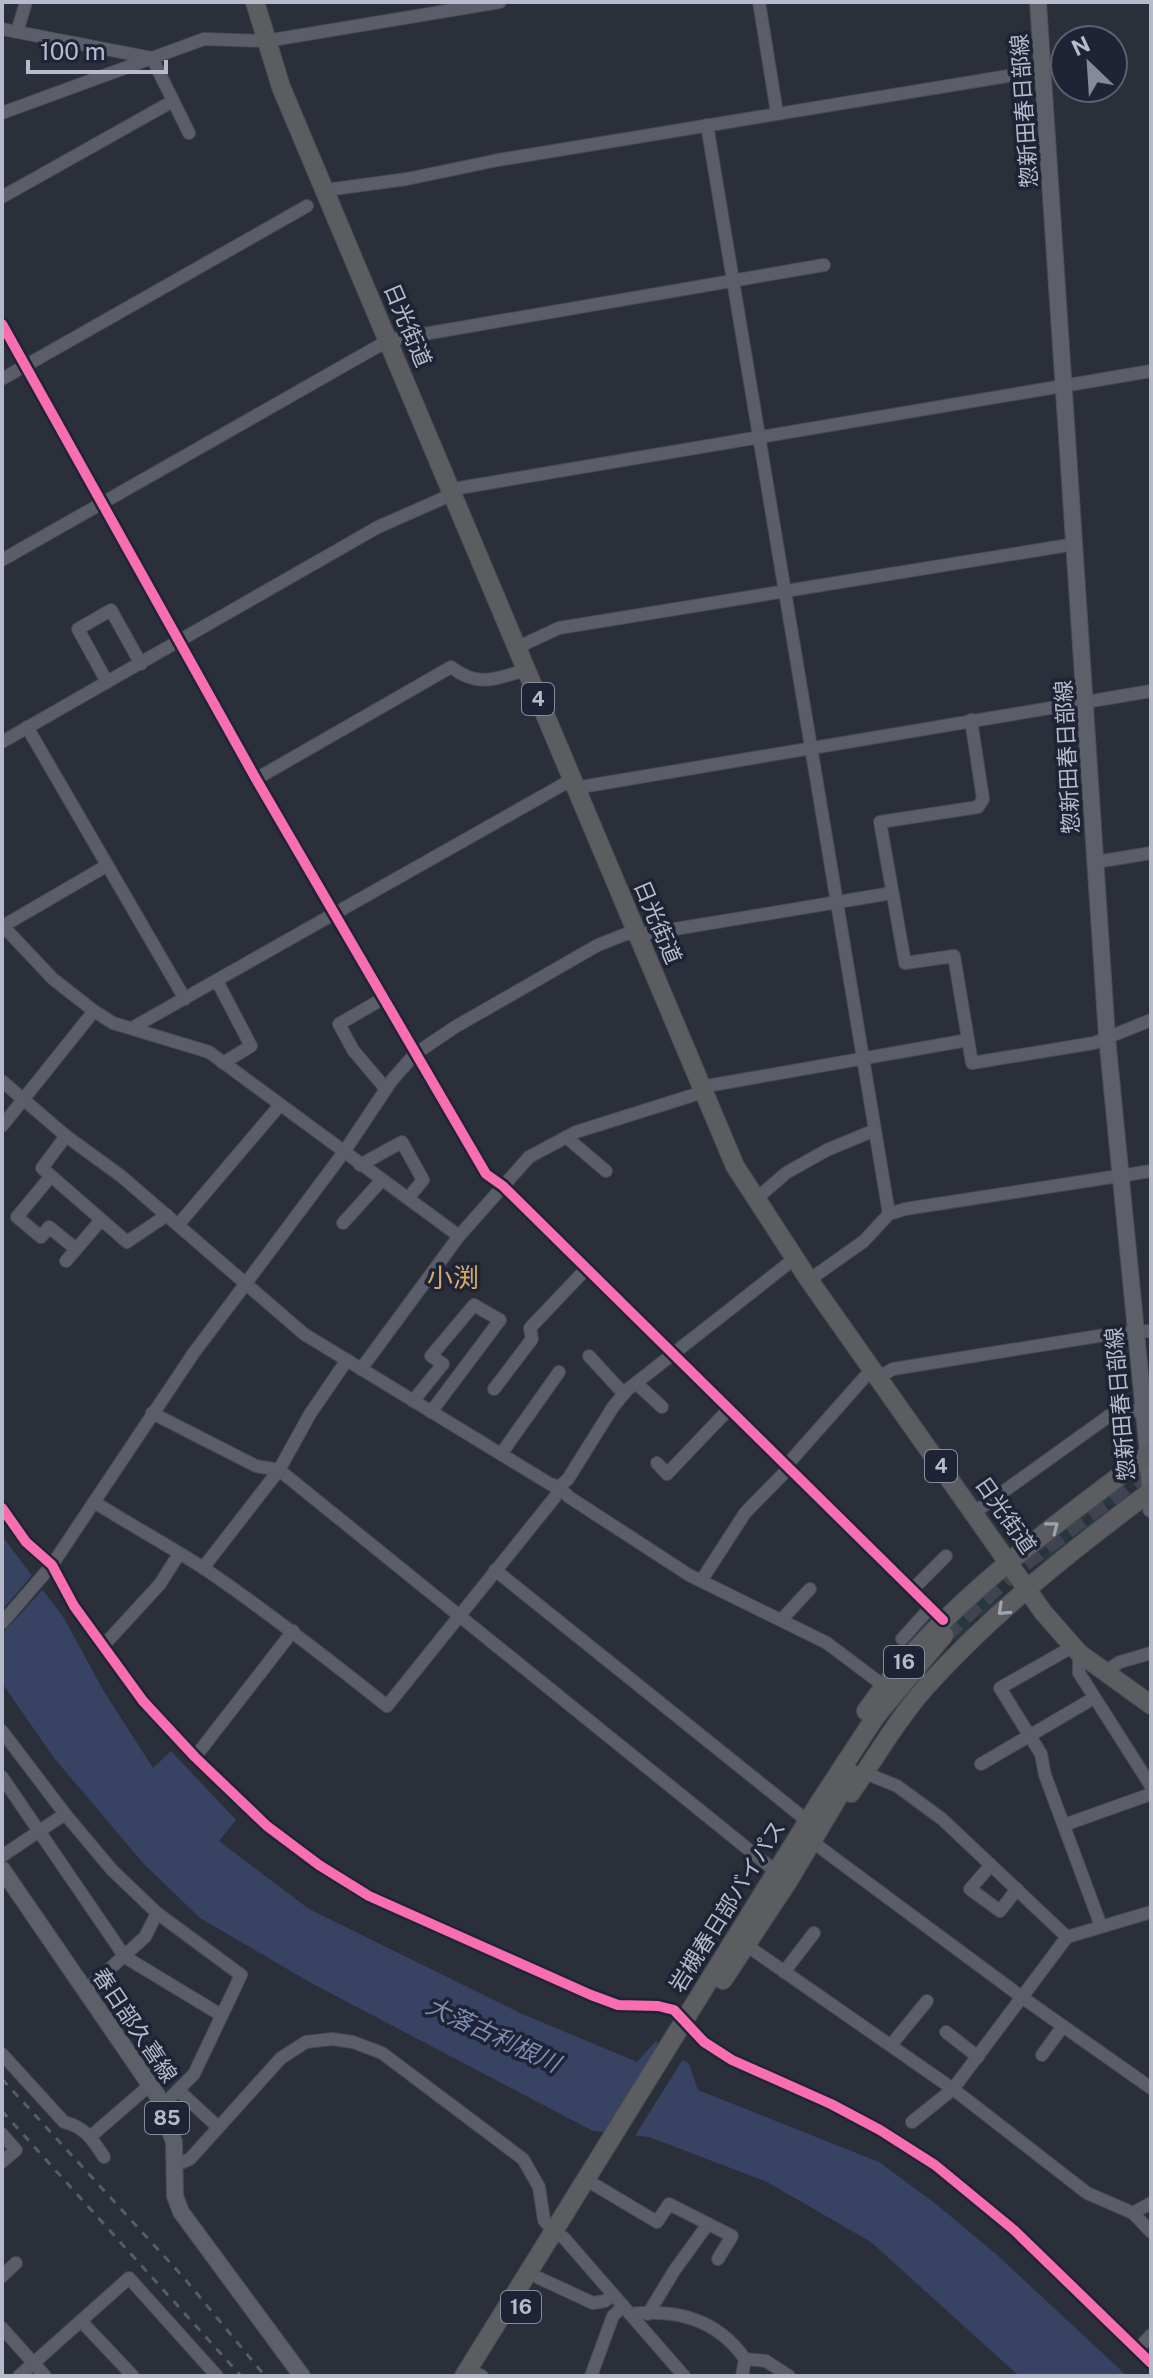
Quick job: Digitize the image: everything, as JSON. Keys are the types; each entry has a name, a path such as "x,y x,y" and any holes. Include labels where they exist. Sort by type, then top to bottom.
{"highway":[{"name":"日光街道","path":"255,2 281,87 735,1166 794,1259 874,1374 975,1512 1043,1612 1076,1648"},
{"name":"16","path":"740,1942 769,1866 837,1754 884,1686 948,1629 1009,1562 1150,1453"},
{"name":"16","path":"789,1880 818,1846 924,1690 948,1629 1027,1588 1151,1491"},
{"name":"岩槻春日部バイパス","path":"740,1942 789,1880 859,1762 948,1629"},
{"name":"岩槻春日部バイパス","path":"476,2376 558,2234 876,1716 948,1629"},
{"name":"4","path":"1076,1648 1151,1705"},
{"name":"岩槻春日部バイパス","path":"476,2376 539,2278 558,2234 595,2185 615,2143"}],"main road":[{"name":"惣新田春日部線","path":"1038,2 1107,1037 1120,1176 1143,1332 1144,1410 1150,1453 1151,1509"},
{"name":"春日部久喜線","path":"2,1869 162,2106 174,2142 175,2196 181,2212 302,2376"}],"street":[{"path":"17,32 26,2"},
{"path":"2,113 204,39 266,41 500,2"},
{"path":"759,2 777,113"},
{"path":"2,29 152,58"},
{"path":"152,58 189,133"},
{"path":"326,190 407,179 498,160 1044,70"},
{"path":"2,197 173,101"},
{"path":"707,125 889,1214"},
{"path":"2,379 307,206"},
{"path":"2,560 389,340 824,265"},
{"path":"2,324 178,643 486,1174 503,1186 948,1629"},
{"path":"2,742 378,527 453,494 459,488 1151,371"},
{"path":"516,648 559,628 1075,544"},
{"path":"107,682 78,629 111,610 141,664"},
{"path":"256,779 451,667 461,674 487,681 525,670"},
{"path":"132,1028 573,784 1151,691"},
{"path":"971,720 983,799 978,807 880,822 905,963 954,956 972,1063 1094,1043 1151,1020"},
{"path":"27,727 185,999"},
{"path":"1096,862 1151,853"},
{"path":"106,866 2,925 53,979 94,1011 113,1023 209,1052 459,1236"},
{"path":"2,1623 48,1570 152,1413 344,1152 386,1089 415,1054 455,1027 598,945 626,934 651,933 892,893"},
{"path":"217,981 251,1046 223,1063"},
{"path":"384,998 339,1024 353,1050 386,1089"},
{"path":"2,1126 94,1011"},
{"path":"361,1369 459,1236 529,1157 566,1137 702,1090 862,1057 968,1040"},
{"path":"2,1081 66,1136 121,1176 304,1334 559,1487 701,1581 827,1643 884,1686"},
{"path":"178,1225 280,1105"},
{"path":"755,1200 786,1173 827,1150 875,1130"},
{"path":"66,1136 42,1168 127,1242 167,1215"},
{"path":"566,1137 606,1171"},
{"path":"360,1165 402,1142 423,1180 409,1197"},
{"path":"809,1280 864,1241 889,1214 1151,1171"},
{"path":"51,1176 17,1217 41,1237 49,1227 76,1249"},
{"path":"343,1223 381,1181"},
{"path":"66,1261 101,1220"},
{"path":"94,1502 203,1568 293,1631 387,1706 555,1497 624,1394 794,1259"},
{"path":"494,1389 532,1339 530,1328 586,1269"},
{"path":"413,1401 443,1364 431,1356 474,1305 500,1320 431,1412"},
{"path":"701,1581 745,1513 874,1374 1117,1333 1143,1332"},
{"path":"589,1356 624,1394"},
{"path":"203,1568 279,1470 310,1414 347,1360"},
{"path":"501,1454 559,1372"},
{"path":"636,1383 662,1407"},
{"path":"657,1463 667,1474 729,1409"},
{"path":"975,1512 1113,1413 1144,1410"},
{"path":"152,1413 256,1466 279,1470 769,1866"},
{"path":"2,1508 143,1701 195,1757 267,1826 319,1865 369,1896 591,1995 618,2005 658,2006 674,2010 704,2042 732,2060 831,2104 880,2130 935,2165 1014,2230 1151,2363"},
{"path":"104,1645 160,1584 179,1554"},
{"path":"912,1590 946,1556"},
{"path":"495,1570 800,1815"},
{"path":"782,1619 810,1589"},
{"path":"902,1639 948,1629"},
{"path":"195,1757 293,1631"},
{"path":"1076,1648 1065,1651 1000,1688 1041,1754 1045,1775 1101,1926"},
{"name":"日光街道","path":"1076,1648 1079,1673 1151,1786"},
{"path":"1104,1672 1120,1662 1151,1653"},
{"path":"981,1764 1094,1698"},
{"path":"2,1731 112,1870 157,1913 241,1975 194,2074 162,2106"},
{"path":"865,1773 897,1786 942,1819 1067,1937"},
{"path":"2,1777 125,1957 221,2015"},
{"path":"1064,1825 1151,1794"},
{"path":"2,1856 65,1814"},
{"path":"818,1846 1023,1998 1151,2088"},
{"path":"991,1865 970,1889 1000,1911 1017,1889"},
{"path":"912,2122 953,2089 1067,1937 1151,1912"},
{"path":"85,1991 145,1937 157,1913"},
{"path":"784,1972 814,1933"},
{"path":"740,1942 953,2089 1087,2193 1133,2213 1151,2232"},
{"path":"891,2045 927,2001"},
{"path":"1042,2055 1063,2026"},
{"path":"946,2032 978,2057"},
{"path":"176,2165 190,2159 292,2049 319,2039 353,2042 382,2053 514,2150 535,2176 544,2220 684,2376"},
{"path":"2,2054 64,2122 78,2126 90,2137 104,2157"},
{"path":"90,2137 150,2085"},
{"path":"179,2091 218,2127"},
{"path":"2,2134 16,2150 2,2162"},
{"path":"595,2185 657,2222 669,2204 732,2236 718,2259"},
{"path":"1133,2213 1151,2203"},
{"path":"648,2314 708,2224"},
{"path":"2,2276 16,2263"},
{"path":"19,2376 129,2278 217,2376"},
{"path":"539,2278 593,2303 605,2301 613,2295"},
{"path":"591,2376 613,2316 627,2310 685,2317 711,2325 732,2341 745,2359 742,2376"},
{"path":"82,2322 133,2376"},
{"path":"2,2328 45,2376"},
{"path":"1137,2350 1151,2335"},
{"path":"745,2359 766,2361 789,2376"}],"shaded area":[{"path":"1126,1480 1124,1496 1118,1503 1091,1512 1069,1538 1036,1554 1033,1548"},
{"path":"1117,1508 1044,1564 1042,1556 1077,1536 1094,1515"},
{"path":"992,1585 1002,1603 982,1621 972,1607"},
{"path":"960,1616 968,1618 971,1627 959,1645 943,1629"}],"water":[{"name":"大落古利根川","path":"2,1536 64,1618 103,1690 153,1768 171,1751 236,1820 219,1841 309,1909 520,2013 637,2062 656,2041 689,2064 698,2090 879,2162 996,2254 1127,2376 1019,2376 871,2242 767,2182 649,2137 593,2131 313,1984 200,1918 144,1864 54,1758 2,1683"}],"pier":[{"path":"34,1573 45,1587 2,1634 2,1610"},
{"path":"662,2040 685,2056 633,2139 603,2136"}],"tunnel":[{"path":"944,1635 1013,1571 1151,1467"}],"railway":[{"path":"2,2079 185,2279 265,2376"},
{"path":"2,2111 241,2376"}],"cycle path":[{"path":"2,324 256,779 486,1174 503,1186 943,1620"},
{"path":"2,1508 26,1542 52,1565 74,1606 143,1701 195,1757 267,1826 319,1865 369,1896 591,1995 618,2005 658,2006 674,2010 704,2042 732,2060 831,2104 880,2130 935,2165 1014,2230 1151,2363"}],"district":[{"name":"小渕","path":"453,1278"}]}
